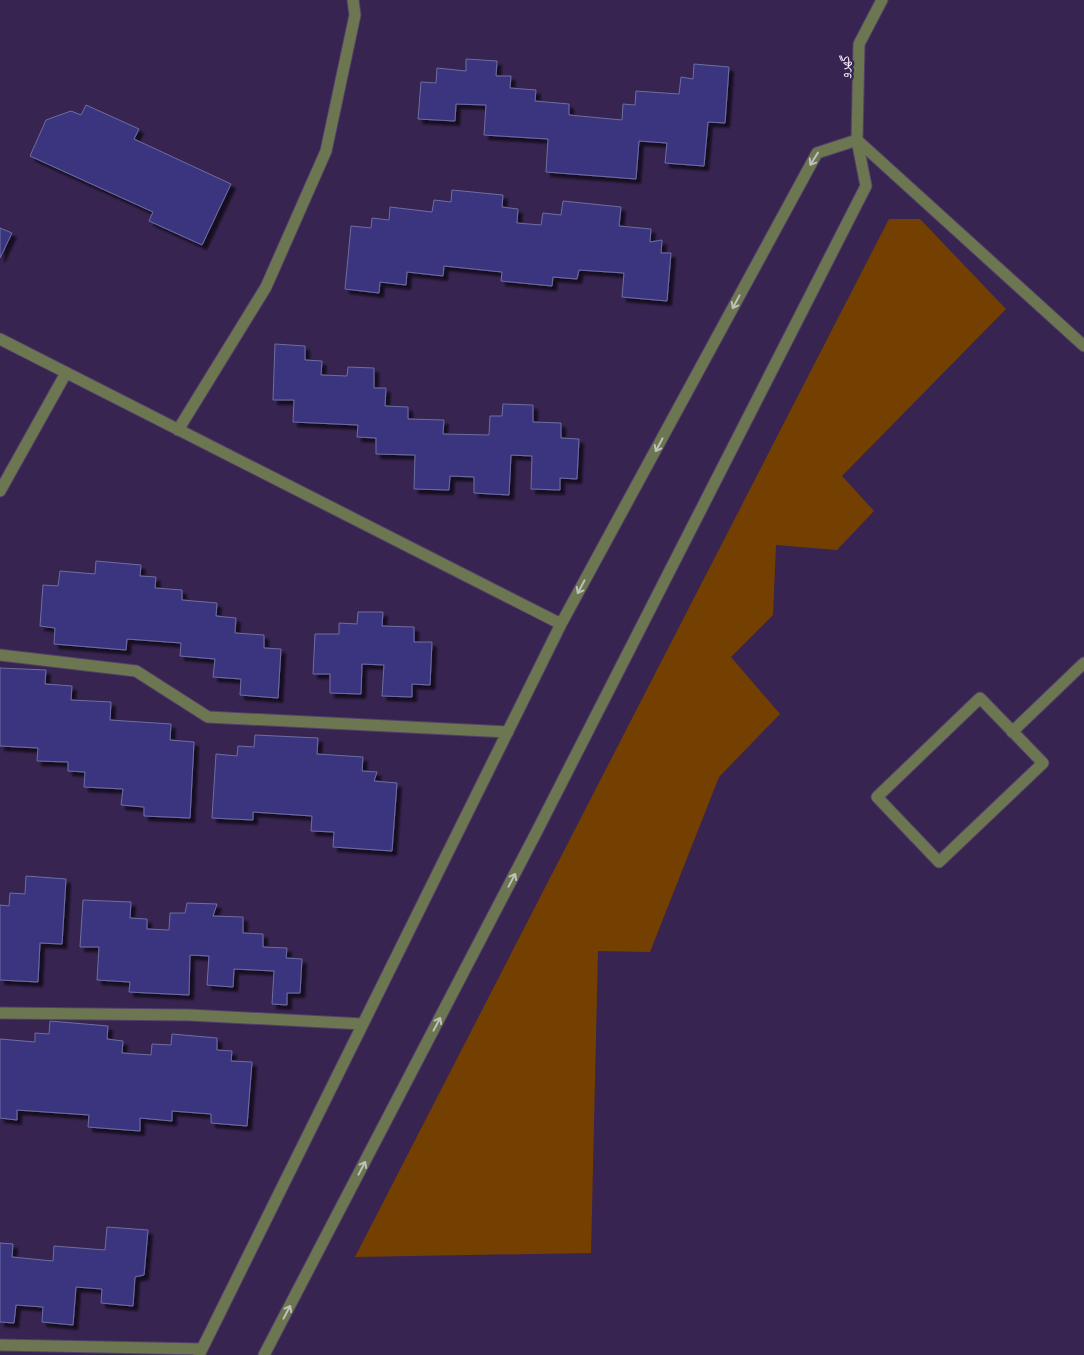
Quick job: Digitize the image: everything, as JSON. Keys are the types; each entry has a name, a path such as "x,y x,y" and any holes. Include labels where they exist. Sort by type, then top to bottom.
{"lane":[{"path":"178,430 266,287 326,151 355,15 353,0"},
{"name":"گهرو","path":"264,1355 536,833 866,186 857,140 860,44 882,0"},
{"path":"0,1345 200,1352 562,624 817,152 857,140 1084,346"},
{"path":"0,339 562,624"},
{"path":"0,491 66,373"},
{"path":"0,655 136,671 208,717 508,732"},
{"path":"1012,732 1084,663"},
{"path":"980,698 1012,732 1043,763 939,862 877,797 980,698"},
{"path":"0,1012 189,1014 363,1024"}],"shaded area":[{"path":"889,219 920,219 1006,309 842,476 874,511 837,550 776,545 773,615 731,657 780,714 719,777 650,952 598,951 591,1253 355,1257"}],"building":[{"path":"466,59 497,61 496,76 511,76 510,88 536,90 535,101 569,104 569,115 622,120 623,104 635,105 636,91 679,94 681,77 693,79 694,64 729,67 725,123 708,122 704,166 665,163 667,143 639,141 636,179 546,172 548,139 484,135 486,105 456,104 455,121 418,119 421,82 436,83 437,68 466,71"},
{"path":"86,105 139,129 134,139 231,184 202,245 149,221 153,212 30,156 46,120 71,111 81,115"},
{"path":"452,190 503,195 502,207 518,209 517,223 541,225 543,213 561,215 563,201 621,207 619,226 651,229 650,242 662,240 661,253 671,253 667,301 622,297 624,273 579,270 577,279 553,277 552,286 501,281 502,272 444,266 443,276 407,272 406,285 380,282 379,293 345,289 351,226 371,228 372,218 389,220 390,207 432,212 434,200 451,202"},
{"path":"0,228 12,233 0,258"},
{"path":"275,344 305,346 305,360 322,361 321,375 347,376 348,367 374,368 374,388 386,388 385,406 408,407 408,419 444,420 443,434 489,435 490,416 502,416 503,404 533,405 533,422 561,423 561,438 579,439 577,479 560,478 560,490 531,489 532,456 511,455 509,495 474,493 474,477 450,476 449,490 414,489 415,455 376,454 376,438 357,437 358,425 293,422 294,400 273,400"},
{"path":"96,561 141,565 140,576 156,577 155,588 182,590 182,600 217,603 216,616 236,618 235,633 264,635 264,648 281,649 278,698 240,695 241,679 213,677 215,659 180,656 181,643 127,639 126,650 54,644 55,628 40,626 43,585 58,586 60,571 95,574"},
{"path":"358,612 383,612 382,626 414,627 414,642 432,642 430,685 412,684 412,697 382,696 384,665 362,664 361,694 330,693 330,674 313,674 315,634 339,634 339,623 357,624"},
{"path":"0,668 46,670 45,684 72,686 71,700 111,702 110,720 171,724 170,740 194,742 190,818 144,816 144,807 121,805 123,789 84,787 85,772 68,771 68,762 37,761 38,748 0,746"},
{"path":"255,735 318,738 317,754 363,757 362,771 377,772 374,781 397,783 392,851 333,847 334,832 311,831 312,816 253,812 253,820 212,818 216,754 237,756 238,746 254,747"},
{"path":"26,876 66,879 62,944 40,943 38,982 0,980 0,905 9,906 10,893 25,894"},
{"path":"83,900 131,902 130,918 147,919 147,929 169,930 170,913 185,913 187,903 217,904 213,916 243,917 243,933 263,934 263,947 287,948 286,958 302,959 300,993 287,993 287,1005 272,1004 274,971 234,969 233,987 207,985 209,956 190,955 189,995 129,992 130,982 97,980 99,947 80,947"},
{"path":"50,1021 108,1026 107,1039 123,1041 122,1053 151,1055 152,1044 171,1045 172,1034 217,1038 217,1050 232,1051 231,1061 252,1062 247,1126 211,1123 211,1114 172,1111 172,1121 140,1118 140,1131 88,1127 89,1115 17,1110 17,1120 0,1118 0,1039 35,1042 35,1033 49,1034"},
{"path":"107,1227 148,1230 144,1275 135,1277 133,1306 101,1303 102,1289 76,1287 73,1325 42,1322 43,1307 16,1305 14,1323 0,1322 0,1243 13,1244 12,1257 53,1261 54,1246 105,1250"}]}
